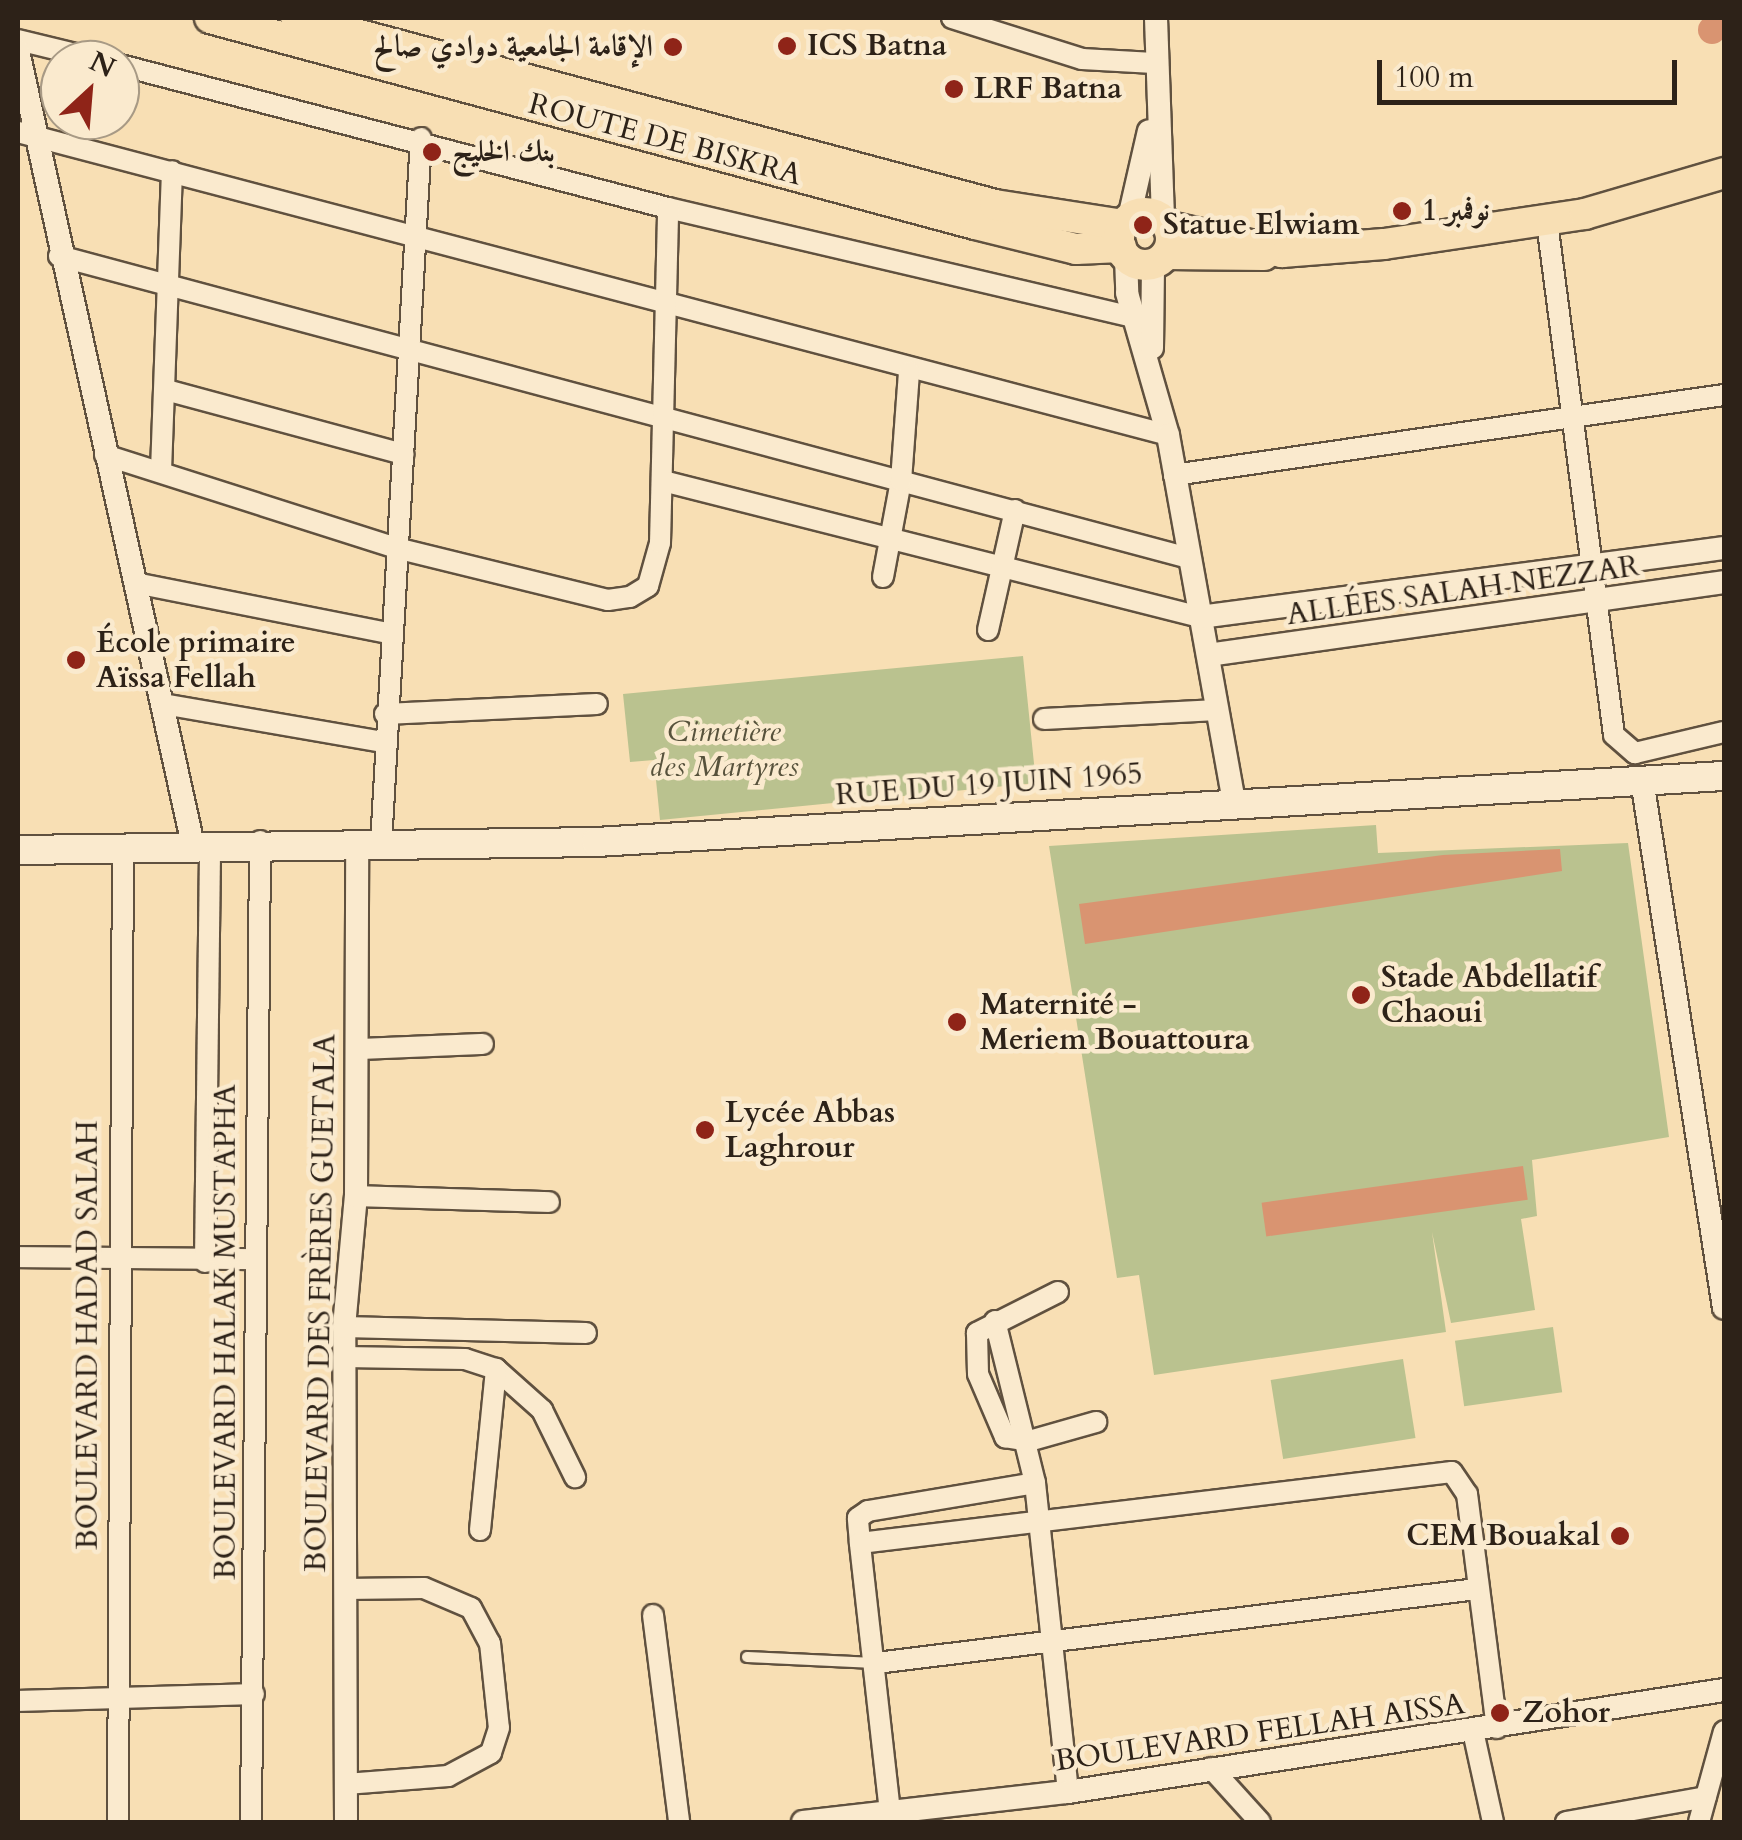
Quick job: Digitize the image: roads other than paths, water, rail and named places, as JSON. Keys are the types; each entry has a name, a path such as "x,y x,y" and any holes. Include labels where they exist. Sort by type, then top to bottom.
{"main road":[{"name":"ROUTE DE BISKRA","path":"210,18 310,25 995,205 1250,258 1547,222 1724,173"},
{"name":"RUE DU 19 JUIN 1965","path":"18,850 260,841 369,845 596,842 1724,776"}],"street":[{"path":"952,18 1082,65 1154,64"},
{"path":"1152,362 1134,317 1154,108 1156,18"},
{"path":"18,51 25,134 59,256 163,704 201,845 205,1262"},
{"path":"140,70 420,138 668,208 1134,317"},
{"path":"1154,108 1144,239 1152,362 1168,435 1184,557 1208,656 1234,802"},
{"path":"25,134 909,371 1168,435"},
{"path":"369,845 384,742 420,138"},
{"path":"161,471 172,172"},
{"path":"105,454 396,548 608,600 630,598 656,570 663,482 668,208"},
{"path":"1547,222 1592,605 1618,744 1635,753 1724,732"},
{"path":"59,256 169,290 665,416 1184,557"},
{"path":"883,576 902,482 909,371"},
{"path":"166,390 404,454"},
{"path":"1174,475 1724,394"},
{"path":"663,482 1200,617 1724,548"},
{"path":"988,630 1015,510"},
{"name":"ALLÉES SALAH NEZZAR","path":"1208,656 1592,605 1724,582"},
{"path":"136,583 388,633"},
{"path":"163,704 384,742"},
{"path":"386,714 597,704"},
{"path":"1044,718 1216,710"},
{"path":"1642,780 1724,1308"},
{"name":"BOULEVARD HALAK MUSTAPHA","path":"251,1822 260,841"},
{"name":"BOULEVARD DES FRÈRES GUETALA","path":"346,1822 344,1326 356,1196 358,1049 369,845"},
{"name":"BOULEVARD HADAD SALAH","path":"118,1822 117,1259 123,847"},
{"path":"358,1049 483,1044"},
{"path":"356,1196 549,1202"},
{"path":"18,1257 205,1262 255,1259"},
{"path":"1058,1292 996,1321 974,1340 978,1374 1000,1431 1028,1441 1096,1422"},
{"path":"996,1321 1028,1441 1041,1520 1068,1792"},
{"path":"344,1326 586,1333"},
{"path":"344,1356 465,1359 496,1369 542,1410 575,1477"},
{"path":"480,1530 496,1369"},
{"path":"860,1543 1452,1472 1467,1494 1478,1589 1493,1822"},
{"path":"890,1812 858,1518 868,1511 1035,1483"},
{"path":"345,1588 424,1588 471,1608 490,1643 499,1728 491,1752 448,1776 346,1784"},
{"path":"876,1663 1478,1589"},
{"path":"653,1616 679,1822"},
{"name":"BOULEVARD FELLAH AISSA","path":"814,1822 890,1812 952,1815 1211,1768 1485,1730 1724,1690"},
{"path":"18,1701 117,1694 254,1694"},
{"path":"1699,1822 1724,1731"},
{"path":"1211,1768 1260,1822"},
{"path":"1566,1822 1706,1796"}],"lane":[{"path":"746,1657 876,1663"}],"place":[{"name":"ICS Batna","path":"787,46"},
{"name":"الإقامة الجامعية دوادي صالح","path":"673,47"},
{"name":"LRF Batna","path":"954,89"},
{"name":"بنك الخليج","path":"432,152"},
{"name":"1 نوفمبر","path":"1402,211"},
{"name":"Statue Elwiam","path":"1143,225"},
{"name":"École primaire Aïssa Fellah","path":"76,660"},
{"name":"Stade Abdellatif Chaoui","path":"1361,995"},
{"name":"Maternité - Meriem Bouattoura","path":"957,1022"},
{"name":"Lycée Abbas Laghrour","path":"705,1130"},
{"name":"CEM Bouakal","path":"1620,1536"},
{"name":"Zohor","path":"1500,1713"}],"park label":[{"name":"Cimetière des Martyres","path":"724,749"}]}
